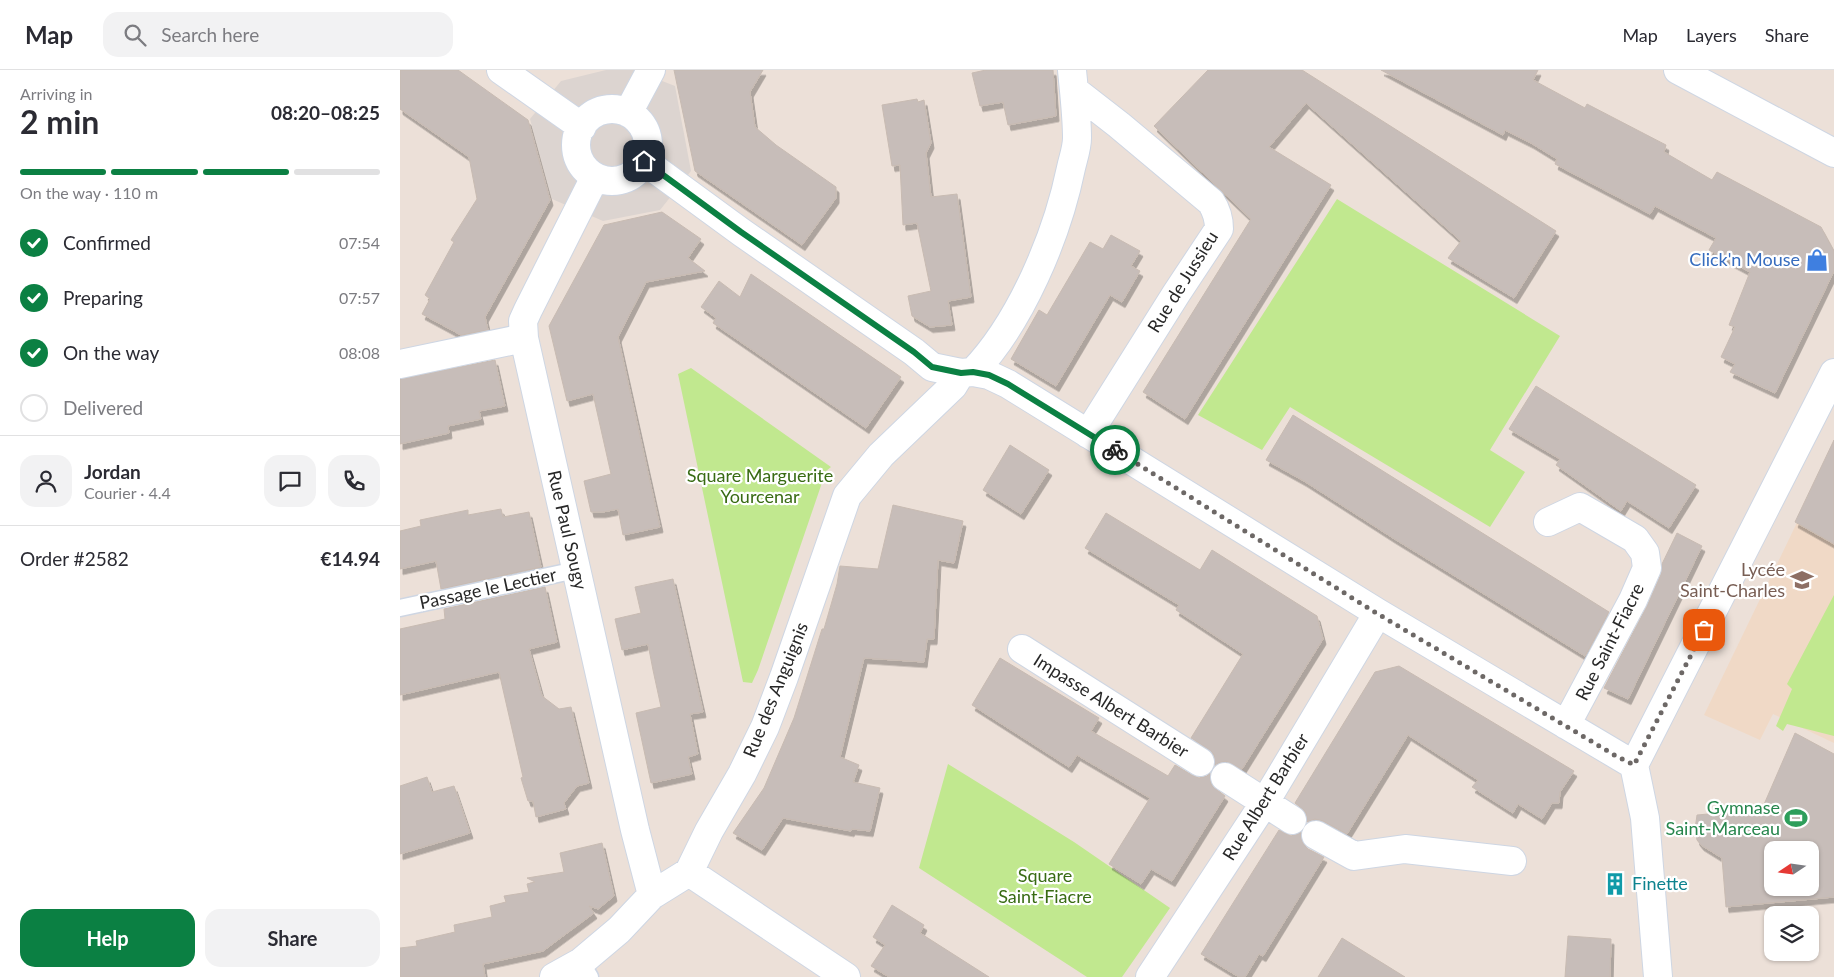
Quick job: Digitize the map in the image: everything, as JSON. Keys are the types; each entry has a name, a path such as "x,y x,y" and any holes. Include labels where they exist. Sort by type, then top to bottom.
{"street":[{"path":"501,70 582,126"},
{"path":"628,113 651,70"},
{"path":"1678,70 1834,153"},
{"name":"Rue des Anguignis","path":"689,872 709,830 742,774 765,726 847,496 881,456 967,372 989,356 1027,295 1044,254 1066,191 1077,140 1073,80"},
{"name":"Rue de Jussieu","path":"1073,80 1119,124 1212,202 1219,219 1219,229 1088,434"},
{"path":"608,109 628,113 644,128 648,139 648,150 644,161 638,170 629,177 618,181 606,180 595,176 586,170 577,149 578,137 582,126 588,118 608,109"},
{"path":"644,161 741,232 914,352 932,367 989,375 1008,384 1378,614 1634,765"},
{"name":"Rue Paul Sougy","path":"595,176 526,316 524,321 524,338 634,830 652,895"},
{"path":"400,364 524,338"},
{"path":"1658,977 1645,818 1634,765 1834,373"},
{"name":"Rue Saint-Fiacre","path":"1548,522 1580,507 1636,539 1645,553 1647,568 1629,608 1566,725"},
{"name":"Rue Albert Barbier","path":"1150,977 1265,802 1378,614"},
{"name":"Impasse Albert Barbier","path":"1022,649 1200,762"},
{"path":"1225,777 1292,820"},
{"path":"1316,835 1354,856 1405,849 1512,861"},
{"path":"554,977 585,969 652,895 689,872 846,977"}],"lane":[{"name":"Passage le Lectier","path":"400,608 576,570"}],"shaded area":[{"path":"606,70 634,70 675,86 691,171 660,210 603,221 552,199 530,119 561,81"},
{"name":"Lycée Saint-Charles","path":"1834,446 1834,743 1773,714 1760,740 1704,715"}],"green space":[{"path":"1337,199 1560,336 1490,450 1525,472 1490,527 1290,407 1262,450 1198,415"},
{"name":"Square Marguerite Yourcenar","path":"691,368 831,467 826,471 752,683 743,682 678,374"},
{"path":"1834,595 1834,736 1787,724 1783,731 1776,726 1792,689 1787,684"},
{"name":"Square Saint-Fiacre","path":"948,764 1074,842 1170,908 1122,977 1087,977 919,868"}],"building":[{"path":"400,70 458,70 528,120 550,200 485,317 488,330 461,335 422,314 430,299 425,295 454,242 451,240 477,199 469,157 400,109"},
{"path":"674,70 763,70 750,92 755,127 776,145 836,187 836,198 802,245 695,171"},
{"path":"986,70 1053,70 1056,116 1008,125 1003,102 980,106 972,73"},
{"path":"1208,70 1302,70 1556,231 1514,298 1448,258 1461,241 1306,103 1269,147 1331,185 1185,419 1143,392 1251,219 1154,126"},
{"path":"1381,70 1538,70 1533,80 1585,108 1587,104 1666,145 1664,152 1712,180 1717,172 1821,227 1834,251 1834,271 1775,393 1730,372 1735,364 1721,357 1735,327 1729,325 1750,272 1709,250 1716,238 1655,206 1650,214 1555,164 1557,159 1531,143 1505,130 1503,135"},
{"path":"917,99 918,102 924,100 931,143 926,153 931,197 957,194 971,297 948,301 952,325 930,327 912,316 908,296 931,291 917,223 903,225 900,165 892,166 882,105"},
{"path":"662,212 701,239 688,258 705,271 646,282 618,337 660,527 623,535 618,509 591,512 584,481 611,474 593,394 567,401 549,326 604,225"},
{"path":"1111,235 1140,251 1131,266 1140,271 1122,302 1110,295 1056,386 1011,359 1039,310 1047,315 1090,242 1103,249"},
{"path":"751,274 901,377 866,428 713,323 716,318 701,307 719,281 740,297"},
{"path":"495,360 505,406 479,411 481,419 448,426 449,433 400,444 400,379"},
{"path":"1536,386 1696,485 1669,528 1627,501 1621,511 1556,465 1560,459 1509,429"},
{"path":"1293,415 1609,612 1585,656 1304,481 1266,460"},
{"path":"1834,440 1834,544 1795,522"},
{"path":"1010,445 1049,470 1021,514 983,490"},
{"path":"893,505 963,521 954,563 938,560 934,639 927,639 924,662 864,658 840,757 859,765 853,782 880,788 870,831 852,829 851,831 783,818 762,850 733,833 764,788 794,718 822,629 824,629 837,584 840,566 878,569"},
{"path":"501,509 503,517 529,512 541,567 441,589 436,561 400,569 400,531 421,526 420,520 468,510 468,515"},
{"path":"1106,513 1200,570 1212,550 1317,616 1323,639 1242,769 1226,761 1215,766 1214,754 1191,738 1243,654 1176,610 1179,605 1085,548"},
{"path":"1677,533 1702,546 1628,699 1604,688 1647,606 1661,574 1662,564"},
{"path":"673,579 703,712 690,714 698,754 688,757 692,774 651,783 636,713 661,707 648,644 622,650 615,619 641,613 635,587"},
{"path":"545,587 557,642 529,649 542,696 559,709 571,707 589,783 577,786 564,803 566,809 536,817 533,801 528,801 521,778 523,777 499,672 400,695 400,629 445,619 444,609"},
{"path":"1000,658 1099,718 1091,731 1168,776 1175,765 1199,778 1210,773 1211,785 1225,796 1172,881 1151,869 1141,884 1109,864 1150,798 1077,755 1069,767 972,705"},
{"path":"1399,666 1574,771 1560,792 1559,803 1552,803 1542,819 1518,804 1513,813 1472,787 1478,780 1408,735 1347,834 1323,821 1315,819 1307,822 1306,812 1295,803 1375,672"},
{"path":"1795,733 1834,754 1834,897 1726,907 1722,858 1701,845 1697,840 1695,829 1697,815 1762,809"},
{"path":"427,777 432,792 454,786 470,833 400,854 400,786"},
{"path":"1279,830 1291,836 1301,832 1303,843 1308,849 1324,857 1263,956 1259,954 1245,977 1239,977 1201,954"},
{"path":"602,843 614,896 598,909 589,906 594,913 543,951 483,964 485,977 400,977 400,948 417,946 416,941 455,932 454,925 492,917 490,906 506,902 504,896 529,892 527,884 535,882 527,878 564,872 560,853"},
{"path":"892,905 924,925 920,933 989,977 889,977 871,966 885,945 873,937"},
{"path":"1568,936 1611,939 1610,977 1565,977"},
{"path":"1342,938 1405,977 1318,977"}],"way so far":[{"path":"1115,450 1378,614 1634,765 1704,630"}],"place":[{"name":"Click'n Mouse","path":"1817,260"},
{"name":"Lycée Saint-Charles","path":"1802,580"},
{"name":"Gymnase Saint-Marceau","path":"1796,818"},
{"name":"Finette","path":"1615,884"}],"route":[{"path":"644,161 741,232 914,352 932,367 961,373 973,372 989,375 1008,384 1115,450"}]}
